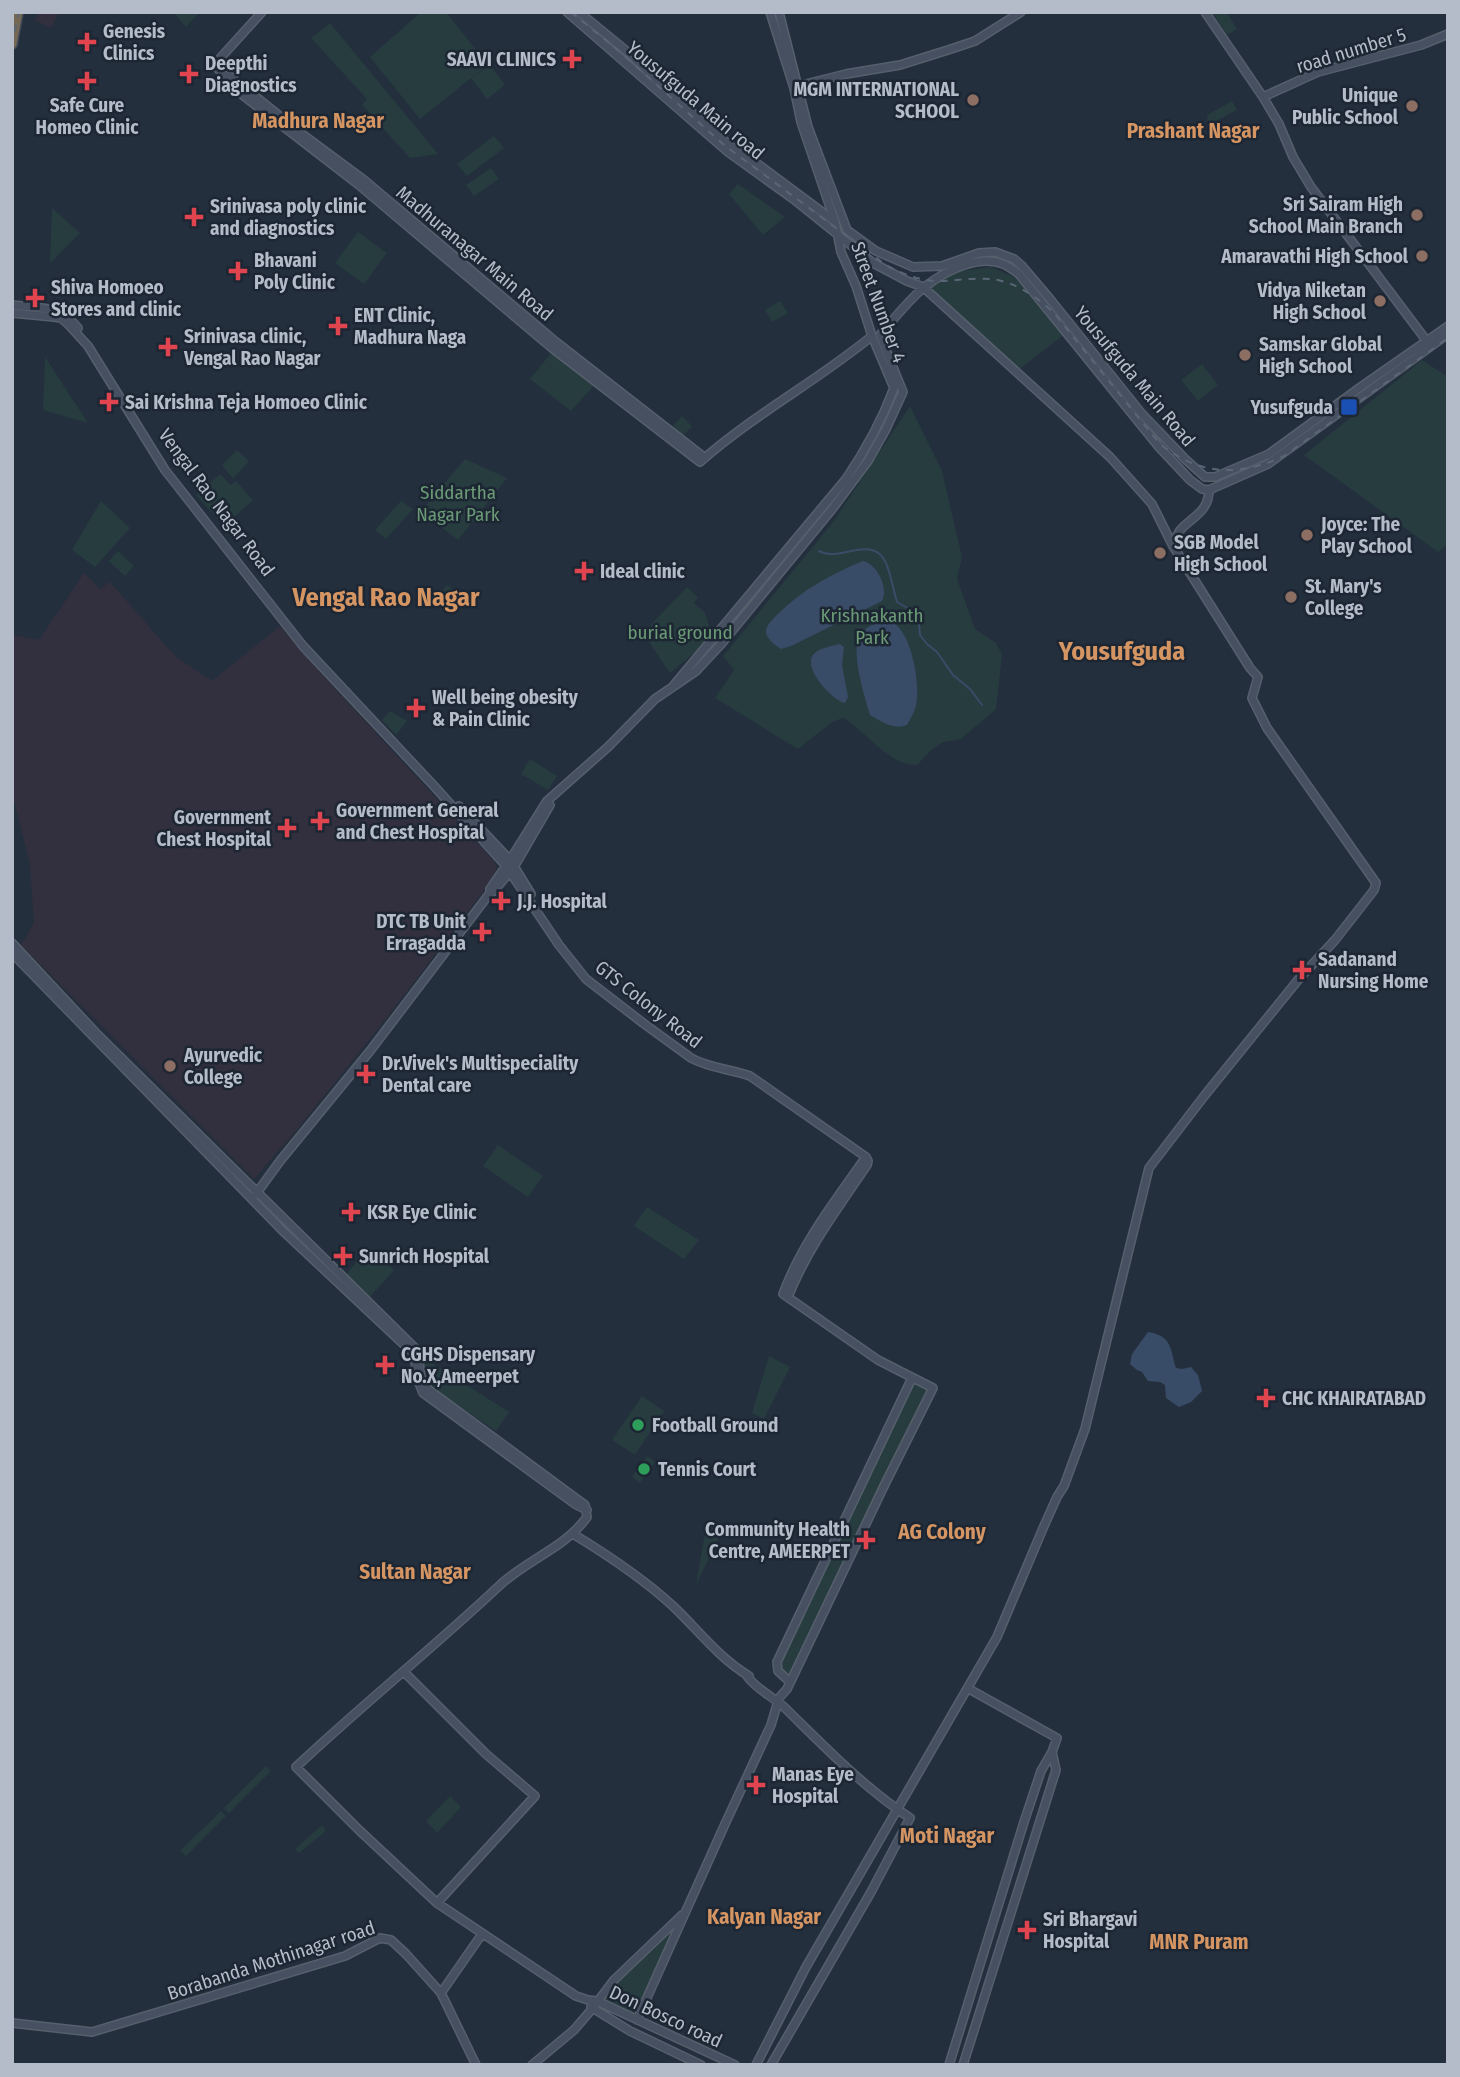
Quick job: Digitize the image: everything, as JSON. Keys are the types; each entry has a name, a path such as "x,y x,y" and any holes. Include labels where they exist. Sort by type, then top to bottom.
{"highway":[{"path":"12,44 18,12"}],"main road":[{"name":"Madhuranagar Main Road","path":"262,12 214,65 364,180 702,460 872,335"},
{"name":"Yousufguda Main road","path":"567,12 728,152 839,236"},
{"name":"Yousufguda Main Road","path":"579,12 621,46 734,149 876,251 914,267 945,269 989,261 1004,264 1029,280 1100,360 1142,414 1193,468 1205,477 1215,477 1269,454 1362,386 1448,334"},
{"path":"770,12 808,134 847,230"},
{"path":"779,12 808,134"},
{"path":"798,86 900,65 939,53 975,41 1021,12"},
{"path":"1205,12 1264,97 1311,187 1429,344"},
{"name":"road number 5","path":"1264,97 1318,72 1421,45 1448,34"},
{"name":"Street Number 4","path":"808,134 839,236 841,252 894,388"},
{"path":"839,236 883,269 923,287 1110,457 1155,508 1199,588 1253,669"},
{"path":"255,1196 490,894 490,889 510,866 551,803 551,798 608,747 655,699 696,671 834,508 868,461 903,390 880,335 923,287 945,269"},
{"name":"Yousufguda Main Road","path":"1029,280 1159,447 1190,480 1202,489 1209,490 1268,464 1429,344 1448,326"},
{"name":"Vengal Rao Nagar Road","path":"12,305 59,311 70,319 90,342 160,458 255,583 323,664 510,866"},
{"name":"Vengal Rao Nagar Road","path":"12,313 61,318 68,324 88,346 165,470 197,506"},
{"path":"674,685 846,479 860,458 894,388 903,390"},
{"path":"756,2065 806,1967 999,1633 1044,1526 1064,1486 1085,1429 1149,1168 1205,1095 1374,890 1376,883 1266,727 1252,698 1258,680 1253,669 1177,545 1180,529 1198,515 1209,500 1209,490"},
{"name":"GTS Colony Road","path":"510,866 564,949 591,983 691,1058 706,1066 750,1076 866,1157 867,1165 818,1237 785,1296 878,1360 912,1378"},
{"path":"12,943 255,1196 282,1230 414,1354 417,1378 423,1393 587,1510 587,1517 573,1534 499,1586 296,1767 437,1903 566,1989 588,2000"},
{"path":"12,953 255,1196"},
{"path":"637,2020 788,1685 933,1388 912,1378 777,1662 778,1671 788,1685"},
{"path":"573,1534 618,1563 671,1605 716,1651 800,1717 812,1736 871,1789 910,1818 871,1892 771,2065"},
{"path":"404,1672 486,1754 535,1796 437,1903"},
{"path":"949,2065 1024,1822 1041,1771 1057,1738 968,1689"},
{"path":"963,2065 1056,1770 1052,1752"},
{"path":"532,2065 574,2029 614,1980 685,1912"},
{"path":"441,1993 482,1934"},
{"name":"Borabanda Mothinagar road","path":"12,2023 92,2032 345,1956 380,1938 391,1940 441,1993 476,2065"},
{"name":"Don Bosco road","path":"588,2000 597,2001 735,2065"},
{"name":"Don Bosco road","path":"588,2000 592,2009 630,2031 701,2065"}],"shaded area":[{"path":"39,12 59,12 51,28 35,20"},
{"path":"84,573 100,589 110,582 175,656 212,681 280,626 495,862 497,874 377,1030 254,1179 21,945 34,923 30,864 12,792 12,635 39,640"}],"green space":[{"path":"173,12 200,12 186,27"},
{"path":"421,12 446,12 488,65 472,78 490,65 505,85 487,99 471,78 420,119 370,57"},
{"path":"1212,12 1227,12 1237,29 1227,35"},
{"path":"330,23 438,154 410,158 362,105 367,99 311,38"},
{"path":"1232,101 1237,110 1208,125 1207,115"},
{"path":"494,136 504,148 467,176 457,164"},
{"path":"491,168 499,179 474,196 466,185"},
{"path":"738,184 785,217 763,235 729,194"},
{"path":"52,208 80,233 50,263"},
{"path":"358,232 387,253 364,284 335,263"},
{"path":"991,267 1014,277 1065,334 1018,370 928,291 947,273"},
{"path":"780,301 788,313 772,322 765,310"},
{"path":"556,347 599,380 571,411 530,379"},
{"path":"45,357 88,423 43,410"},
{"path":"1422,360 1448,377 1448,544 1438,552 1304,455"},
{"path":"1202,364 1218,385 1198,401 1181,380"},
{"name":"Krishnakanth Park","path":"910,406 942,471 962,557 957,579 975,629 996,643 1002,654 996,709 961,739 943,742 917,765 906,764 887,754 843,718 832,722 798,749 715,698 734,670 723,656 834,521"},
{"path":"682,416 692,426 681,438 671,428"},
{"path":"237,450 249,461 233,479 222,465"},
{"name":"Siddartha Nagar Park","path":"465,459 507,478 458,540 421,512"},
{"path":"220,474 231,485 236,481 253,500 224,526 196,495"},
{"path":"101,501 130,528 95,567 72,550"},
{"path":"401,501 413,509 386,539 375,530"},
{"path":"118,551 134,566 125,576 109,561"},
{"path":"447,585 465,598 457,608 439,595"},
{"name":"burial ground","path":"687,587 698,597 694,603 705,613 712,633 699,649 670,673 643,633"},
{"path":"390,711 407,721 396,735 382,720"},
{"path":"530,759 557,776 548,790 521,774"},
{"path":"498,1145 543,1176 528,1197 483,1166"},
{"path":"647,1207 699,1240 684,1259 634,1226"},
{"path":"369,1247 394,1270 368,1299 345,1276"},
{"path":"769,1356 790,1367 764,1419 752,1413"},
{"path":"427,1360 509,1412 496,1431 433,1387 424,1364"},
{"path":"912,1378 933,1388 790,1682 778,1671 777,1662"},
{"name":"Football Ground","path":"642,1396 664,1411 635,1455 612,1440"},
{"name":"Tennis Court","path":"647,1456 655,1462 640,1483 632,1477"},
{"path":"707,1522 723,1529 696,1585"},
{"path":"266,1766 271,1771 229,1813 224,1808"},
{"path":"450,1796 461,1807 437,1833 426,1821"},
{"path":"221,1811 226,1816 186,1856 180,1851"},
{"path":"322,1825 326,1831 299,1853 295,1849"},
{"path":"675,1925 635,2016 603,2000 618,1980"}],"water":[{"path":"863,561 873,567 883,583 882,601 791,646 781,649 770,640 766,633 767,628 787,605 818,583"},
{"path":"890,621 898,626 909,647 917,688 915,709 907,725 897,727 870,715 857,662 861,634 870,626"},
{"path":"840,644 844,647 842,665 848,697 845,703 839,701 820,683 811,661 818,651"},
{"path":"1148,1332 1166,1340 1176,1368 1191,1367 1198,1375 1202,1391 1191,1402 1179,1407 1166,1398 1165,1385 1148,1381 1142,1372 1130,1364 1132,1354"}],"waterway":[{"path":"819,551 837,554 864,549 880,554 888,568 897,602 918,614 920,635 982,705"}],"railway":[{"path":"12,45 19,12"},
{"path":"571,12 724,145 886,265 907,275 928,280 998,280 1014,285 1035,297 1054,313 1159,443 1189,462 1220,470 1235,470 1284,456 1448,338"}],"place":[{"name":"Genesis Clinics","path":"87,42"},
{"name":"SAAVI CLINICS","path":"572,59"},
{"name":"Deepthi Diagnostics","path":"189,74"},
{"name":"Safe Cure Homeo Clinic","path":"87,81"},
{"name":"MGM INTERNATIONAL SCHOOL","path":"973,100"},
{"name":"Unique Public School","path":"1412,106"},
{"name":"Sri Sairam High School Main Branch","path":"1417,215"},
{"name":"Srinivasa poly clinic and diagnostics","path":"194,217"},
{"name":"Amaravathi High School","path":"1422,256"},
{"name":"Bhavani Poly Clinic","path":"238,271"},
{"name":"Shiva Homoeo Stores and clinic","path":"35,298"},
{"name":"Vidya Niketan High School","path":"1380,301"},
{"name":"ENT Clinic, Madhura Naga","path":"338,326"},
{"name":"Srinivasa clinic, Vengal Rao Nagar","path":"168,347"},
{"name":"Samskar Global High School","path":"1245,355"},
{"name":"Sai Krishna Teja Homoeo Clinic","path":"109,402"},
{"name":"Yusufguda","path":"1349,407"},
{"name":"Joyce: The Play School","path":"1307,535"},
{"name":"SGB Model High School","path":"1160,553"},
{"name":"Ideal clinic","path":"584,571"},
{"name":"St. Mary's College","path":"1291,597"},
{"name":"Well being obesity & Pain Clinic","path":"416,708"},
{"name":"Government General and Chest Hospital","path":"320,821"},
{"name":"Government Chest Hospital","path":"287,828"},
{"name":"J.J. Hospital","path":"501,901"},
{"name":"DTC TB Unit Erragadda","path":"482,932"},
{"name":"Sadanand Nursing Home","path":"1302,970"},
{"name":"Ayurvedic College","path":"170,1066"},
{"name":"Dr.Vivek's Multispeciality Dental care","path":"366,1074"},
{"name":"KSR Eye Clinic","path":"351,1212"},
{"name":"Sunrich Hospital","path":"343,1256"},
{"name":"CGHS Dispensary No.X,Ameerpet","path":"385,1365"},
{"name":"CHC KHAIRATABAD","path":"1266,1398"},
{"name":"Football Ground","path":"638,1425"},
{"name":"Tennis Court","path":"644,1469"},
{"name":"Community Health Centre, AMEERPET","path":"866,1540"},
{"name":"Manas Eye Hospital","path":"756,1785"},
{"name":"Sri Bhargavi Hospital","path":"1027,1930"}],"district":[{"name":"Madhura Nagar","path":"318,121"},
{"name":"Prashant Nagar","path":"1193,131"},
{"name":"Vengal Rao Nagar","path":"386,597"},
{"name":"Yousufguda","path":"1122,651"},
{"name":"AG Colony","path":"942,1532"},
{"name":"Sultan Nagar","path":"415,1572"},
{"name":"Moti Nagar","path":"947,1836"},
{"name":"Kalyan Nagar","path":"764,1917"},
{"name":"MNR Puram","path":"1199,1942"}]}
